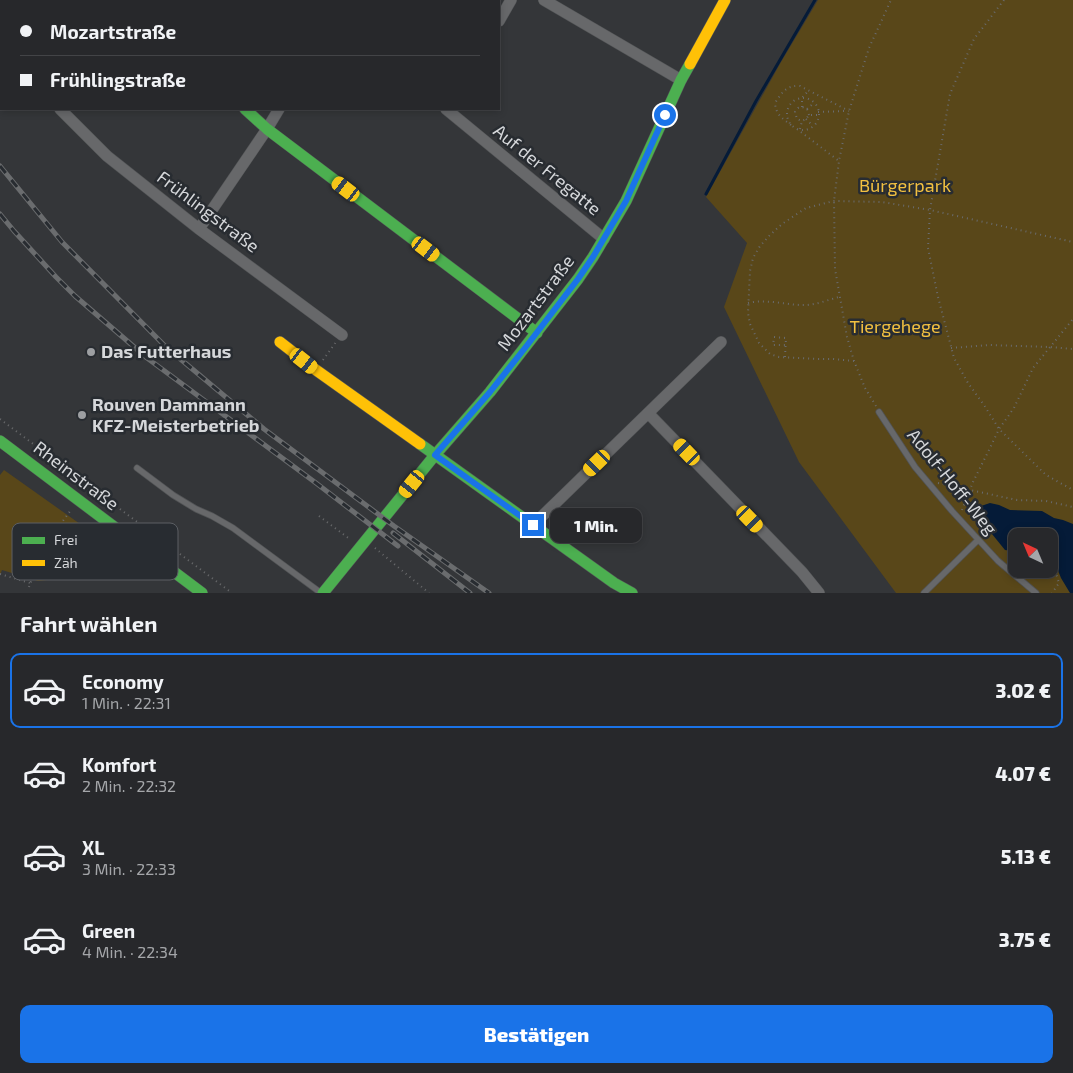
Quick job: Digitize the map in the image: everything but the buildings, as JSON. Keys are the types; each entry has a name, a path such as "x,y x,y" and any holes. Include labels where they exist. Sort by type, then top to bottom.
{"street":[{"path":"500,19 511,0"},
{"path":"544,0 681,80"},
{"name":"Mozartstraße","path":"322,593 435,455 490,392 578,279 626,201 681,80 725,0"},
{"name":"Frühlingstraße","path":"61,110 107,156 199,229 342,334"},
{"path":"246,110 267,129 537,333"},
{"path":"199,229 279,110"},
{"name":"Auf der Fregatte","path":"447,110 604,239"},
{"path":"280,342 316,370 614,583 632,593"},
{"path":"533,525 721,342"},
{"path":"648,413 802,572 819,593"},
{"name":"Rheinstraße","path":"2,445 109,523"},
{"name":"Rheinstraße","path":"178,575 202,593"}],"lane":[{"name":"Adolf-Hoff-Weg","path":"879,412 915,466 959,519 998,561 1036,593"},
{"path":"137,468 173,495 233,528 322,593"},
{"path":"924,593 978,540"}],"path":[{"path":"879,412 854,361 847,337 835,269 834,201 848,111 869,48 892,0"},
{"path":"1004,0 974,39 950,94 930,210 928,248 951,348 954,358 968,383 984,404 999,429 1046,475 1073,490"},
{"path":"839,161 781,117 776,110 775,103 786,89 800,86 848,111"},
{"path":"802,107 802,98 809,90"},
{"path":"791,125 787,116 788,108 792,102 802,98 811,100 818,114 817,121 813,126 804,130 795,128"},
{"path":"807,109 814,103"},
{"path":"802,121 796,117 795,112 798,108 807,109 809,115"},
{"path":"800,129 802,121 809,115 848,111"},
{"path":"806,119 813,126"},
{"path":"854,361 779,357 770,354 758,343 750,324 748,303 750,271 753,258 760,246 770,235 782,224 806,208 834,201 882,202 930,210 1073,242"},
{"path":"748,303 783,302 810,305 840,296"},
{"path":"959,519 970,490 999,429 1014,408 1033,368 1073,319"},
{"path":"316,370 342,334"},
{"path":"785,357 786,345 786,338 774,337 773,344 786,345"},
{"path":"951,348 990,345 1073,349"},
{"path":"0,419 139,523"},
{"path":"926,480 1017,500 1046,501 1073,507"},
{"path":"62,523 79,500"},
{"path":"319,516 363,544 429,593"},
{"path":"178,552 232,593"},
{"path":"0,574 12,578"},
{"path":"1052,593 1059,583 1057,578"},
{"path":"16,580 30,585 32,580"}],"green space":[{"name":"Bürgerpark","path":"818,0 1073,0 1073,593 896,593 799,462 724,307 747,243 706,197 781,62"},
{"path":"4,470 79,523 12,523 12,573 2,570 0,575 0,475"}],"water":[{"path":"990,503 1010,510 1042,511 1054,518 1073,524 1073,593 1070,593 1058,570 1058,528 1008,528 1008,550 1005,550 982,518 975,519 972,514 981,506"}],"waterway":[{"path":"706,194 756,101 815,0"}],"railway":[{"path":"0,166 62,242 166,347 264,429 394,526 489,593"},
{"path":"0,214 75,296 147,358 398,546"},
{"path":"393,533 470,593"}],"traffic: fast":[{"path":"323,593 435,455 490,392 578,279 626,201 690,64"},
{"path":"246,110 267,129 537,333"},
{"path":"0,441 109,523"},
{"path":"420,444 614,583 632,593"},
{"path":"178,575 202,593"}],"traffic: slow":[{"path":"690,64 725,0"},
{"path":"280,342 420,444"}],"place":[{"name":"Das Futterhaus","path":"91,352"},
{"name":"Rouven Dammann KFZ-Meisterbetrieb","path":"82,415"}],"route":[{"path":"533,525 435,455 490,392 593,257 626,201 665,115"}],"park label":[{"name":"Tiergehege","path":"895,327"}]}
